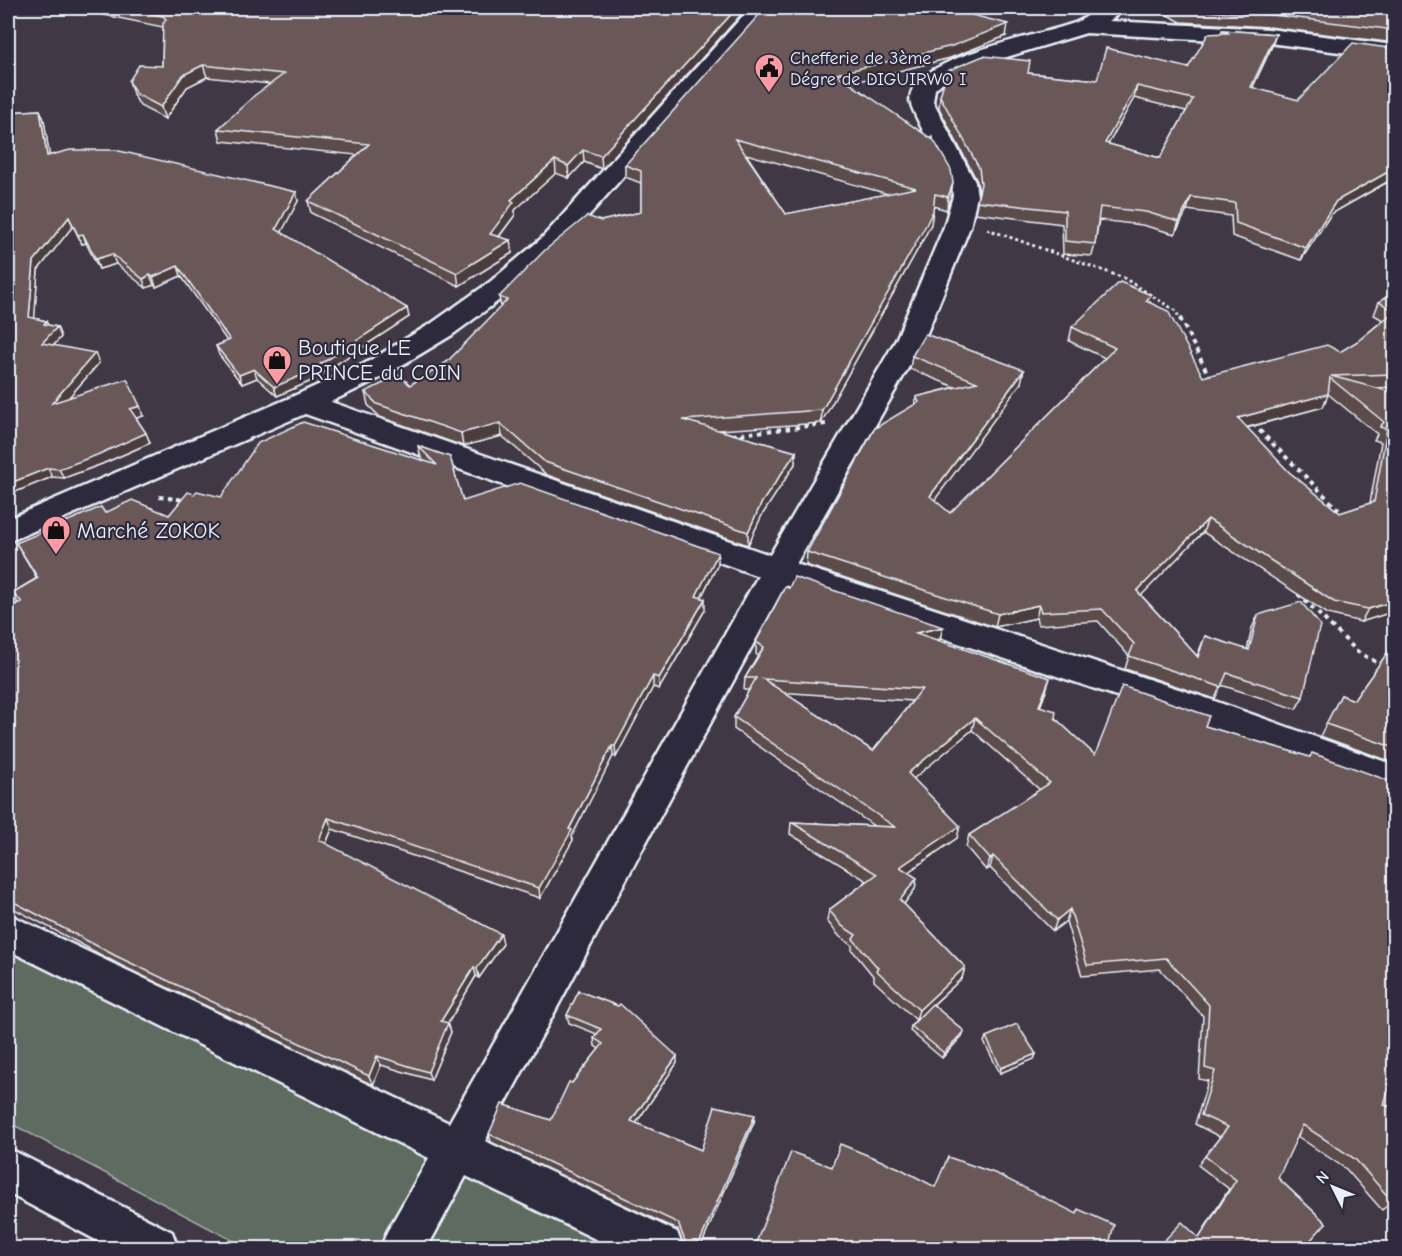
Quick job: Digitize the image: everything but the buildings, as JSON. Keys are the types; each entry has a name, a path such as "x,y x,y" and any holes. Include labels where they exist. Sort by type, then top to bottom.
{"street":[{"path":"8,531 304,403 384,364 442,329 500,287 551,243 761,8"},
{"path":"403,1248 777,570 910,340 959,218 965,196 963,182 921,102 924,87 936,76 982,57 1085,26 1115,8"},
{"path":"1085,26 1269,36 1395,52"},
{"path":"304,403 777,570 1194,708 1395,780"},
{"path":"8,931 661,1248"},
{"path":"8,1170 156,1248"}],"path":[{"path":"959,218 1124,278 1176,311 1211,380"},
{"path":"1251,421 1347,518"},
{"path":"1295,591 1358,652 1385,667"}],"shaded area":[{"name":"Marché ZOKOK","path":"115,497 170,523 8,605 8,535 89,500"},
{"path":"8,938 646,1248 247,1248 8,1122"}],"place":[{"name":"Chefferie de 3ème Dégre de DIGUIRWO I","path":"769,94"},
{"name":"Boutique LE PRINCE du COIN","path":"277,386"},
{"name":"Marché ZOKOK","path":"56,556"}]}
